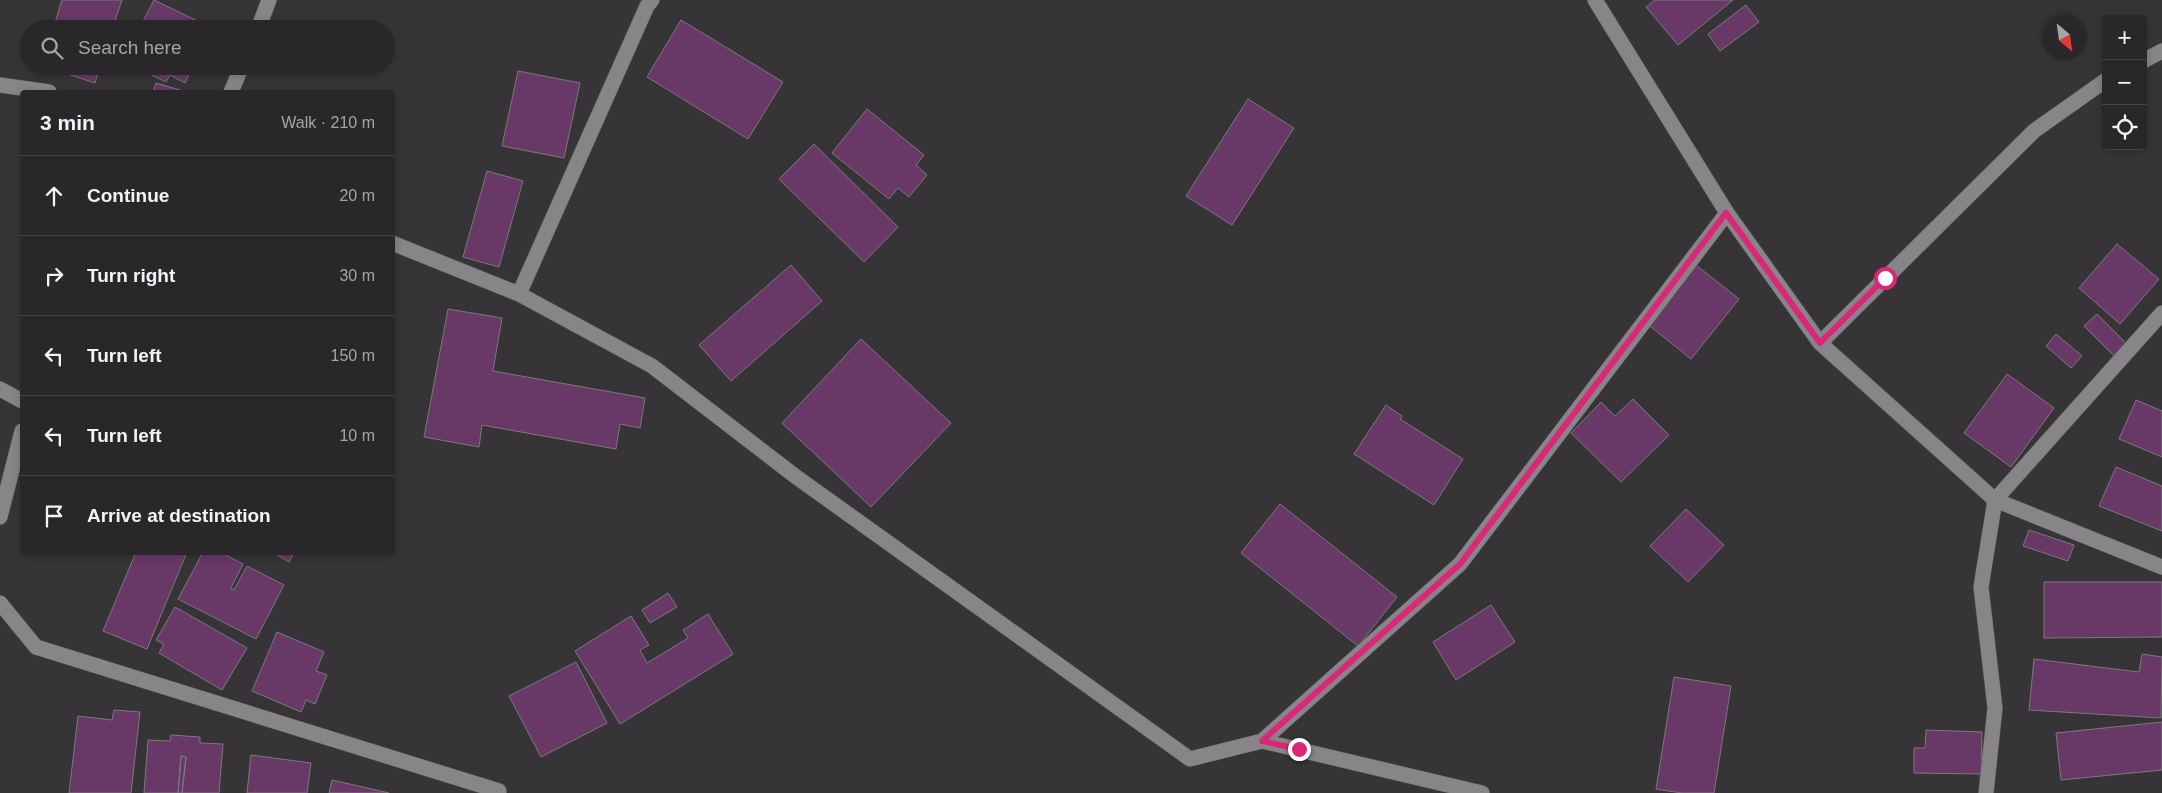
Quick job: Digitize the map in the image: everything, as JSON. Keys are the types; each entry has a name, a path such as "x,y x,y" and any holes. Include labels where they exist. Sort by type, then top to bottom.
{"street":[{"path":"262,20 270,0"},
{"path":"519,294 647,6 652,0"},
{"path":"1595,0 1726,213 1820,343 1995,500 2162,567"},
{"path":"2147,58 2162,51"},
{"path":"232,90 238,75"},
{"path":"1820,343 2034,131 2102,83"},
{"path":"0,85 35,90"},
{"path":"1262,741 1460,564 1726,213"},
{"path":"395,244 519,294 652,366 795,476 1190,758 1262,741 1482,793"},
{"path":"1986,793 1995,708 1981,587 1995,500 2162,313"},
{"path":"0,389 20,400"},
{"path":"0,517 20,439"},
{"path":"0,603 36,647 499,791"}],"building":[{"path":"62,0 122,0 115,20 56,20"},
{"path":"154,0 195,20 144,20"},
{"path":"1655,0 1733,0 1678,45 1646,7"},
{"path":"1746,5 1759,22 1720,51 1708,34"},
{"path":"681,20 783,82 748,139 647,77"},
{"path":"518,71 580,83 564,158 502,146"},
{"path":"71,75 97,75 95,83"},
{"path":"151,75 170,75 166,82"},
{"path":"170,75 189,75 185,83"},
{"path":"156,83 180,90 154,90"},
{"path":"1248,99 1294,128 1232,225 1186,196"},
{"path":"867,109 924,155 916,165 927,175 909,197 898,188 889,199 832,153"},
{"path":"814,144 898,227 864,262 779,179"},
{"path":"487,171 523,181 499,267 463,257"},
{"path":"2117,244 2159,279 2120,324 2079,288"},
{"path":"1692,262 1739,299 1691,359 1645,322"},
{"path":"791,265 822,301 731,381 699,345"},
{"path":"448,309 502,318 493,371 645,398 640,428 620,424 616,449 482,425 479,447 424,437"},
{"path":"2097,314 2130,347 2118,360 2084,326"},
{"path":"2056,334 2082,356 2071,368 2046,346"},
{"path":"861,339 951,423 871,507 782,423"},
{"path":"2007,374 2054,408 2011,467 1964,433"},
{"path":"1633,399 1669,435 1621,482 1571,433 1601,402 1615,416"},
{"path":"2136,400 2162,411 2162,457 2119,439"},
{"path":"1386,405 1402,416 1400,419 1463,459 1434,505 1354,454"},
{"path":"2116,467 2162,486 2162,531 2099,506"},
{"path":"1280,504 1397,597 1358,646 1241,553"},
{"path":"1686,509 1724,545 1688,582 1650,546"},
{"path":"2029,530 2074,545 2068,561 2023,546"},
{"path":"135,555 186,555 147,649 103,631"},
{"path":"201,555 226,555 243,564 231,588 234,590 247,566 284,585 256,639 178,599"},
{"path":"278,555 292,555 289,562"},
{"path":"2044,582 2162,582 2162,637 2044,638"},
{"path":"668,593 677,607 650,623 642,610"},
{"path":"1491,605 1515,642 1456,680 1433,642"},
{"path":"175,607 247,648 222,690 159,653 164,644 156,640"},
{"path":"708,614 733,654 620,724 575,651 631,616 649,645 640,650 647,663 688,638 683,630"},
{"path":"277,632 324,652 316,671 327,675 315,704 306,700 301,712 252,691"},
{"path":"2142,654 2162,657 2161,718 2029,710 2034,659 2139,672"},
{"path":"576,662 607,723 541,757 509,696"},
{"path":"1674,677 1731,686 1714,793 1682,793 1656,789"},
{"path":"114,710 140,712 131,793 69,793 78,716 112,720"},
{"path":"2162,722 2162,770 2061,780 2056,733"},
{"path":"1926,730 1982,732 1981,774 1914,773 1914,748 1925,748"},
{"path":"171,735 200,737 200,743 223,744 219,793 182,793 186,757 181,756 178,793 144,793 148,740 170,741"},
{"path":"251,755 311,763 307,793 247,793"},
{"path":"181,756 186,757 182,793 178,793"},
{"path":"332,780 389,793 329,793"}],"route":[{"path":"1299,749 1262,741 1460,564 1726,213 1820,343 1885,278"}]}
